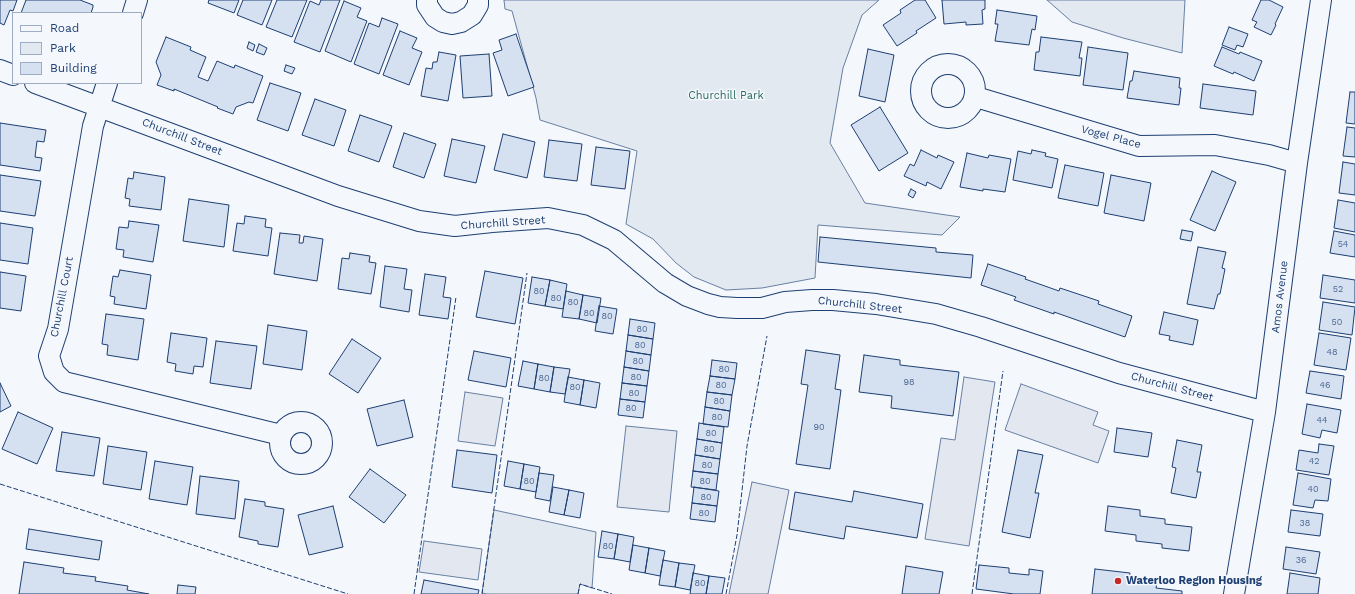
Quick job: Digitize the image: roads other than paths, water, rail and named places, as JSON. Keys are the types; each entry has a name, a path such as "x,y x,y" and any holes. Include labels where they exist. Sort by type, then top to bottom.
{"street":[{"path":"133,12 137,0"},
{"path":"427,0 427,5 435,17 443,22 452,24 461,22 472,16 478,5 478,0"},
{"name":"Amos Avenue","path":"1234,594 1265,412 1297,163 1321,0"},
{"path":"0,70 12,75"},
{"name":"Churchill Street","path":"38,84 338,196 419,222 455,226 548,218 583,225 614,240 665,283 687,296 708,304 720,307 762,308 785,302 833,300 876,304 936,314 981,327 1119,373 1265,412"},
{"name":"Churchill Court","path":"107,84 91,134 58,329 49,356 54,372 64,382 281,435"},
{"name":"Vogel Place","path":"976,96 1139,146 1214,145 1297,163"}],"place":[{"name":"Waterloo Region Housing","path":"1118,581"}],"park label":[{"name":"Churchill Park","path":"726,96"}]}
